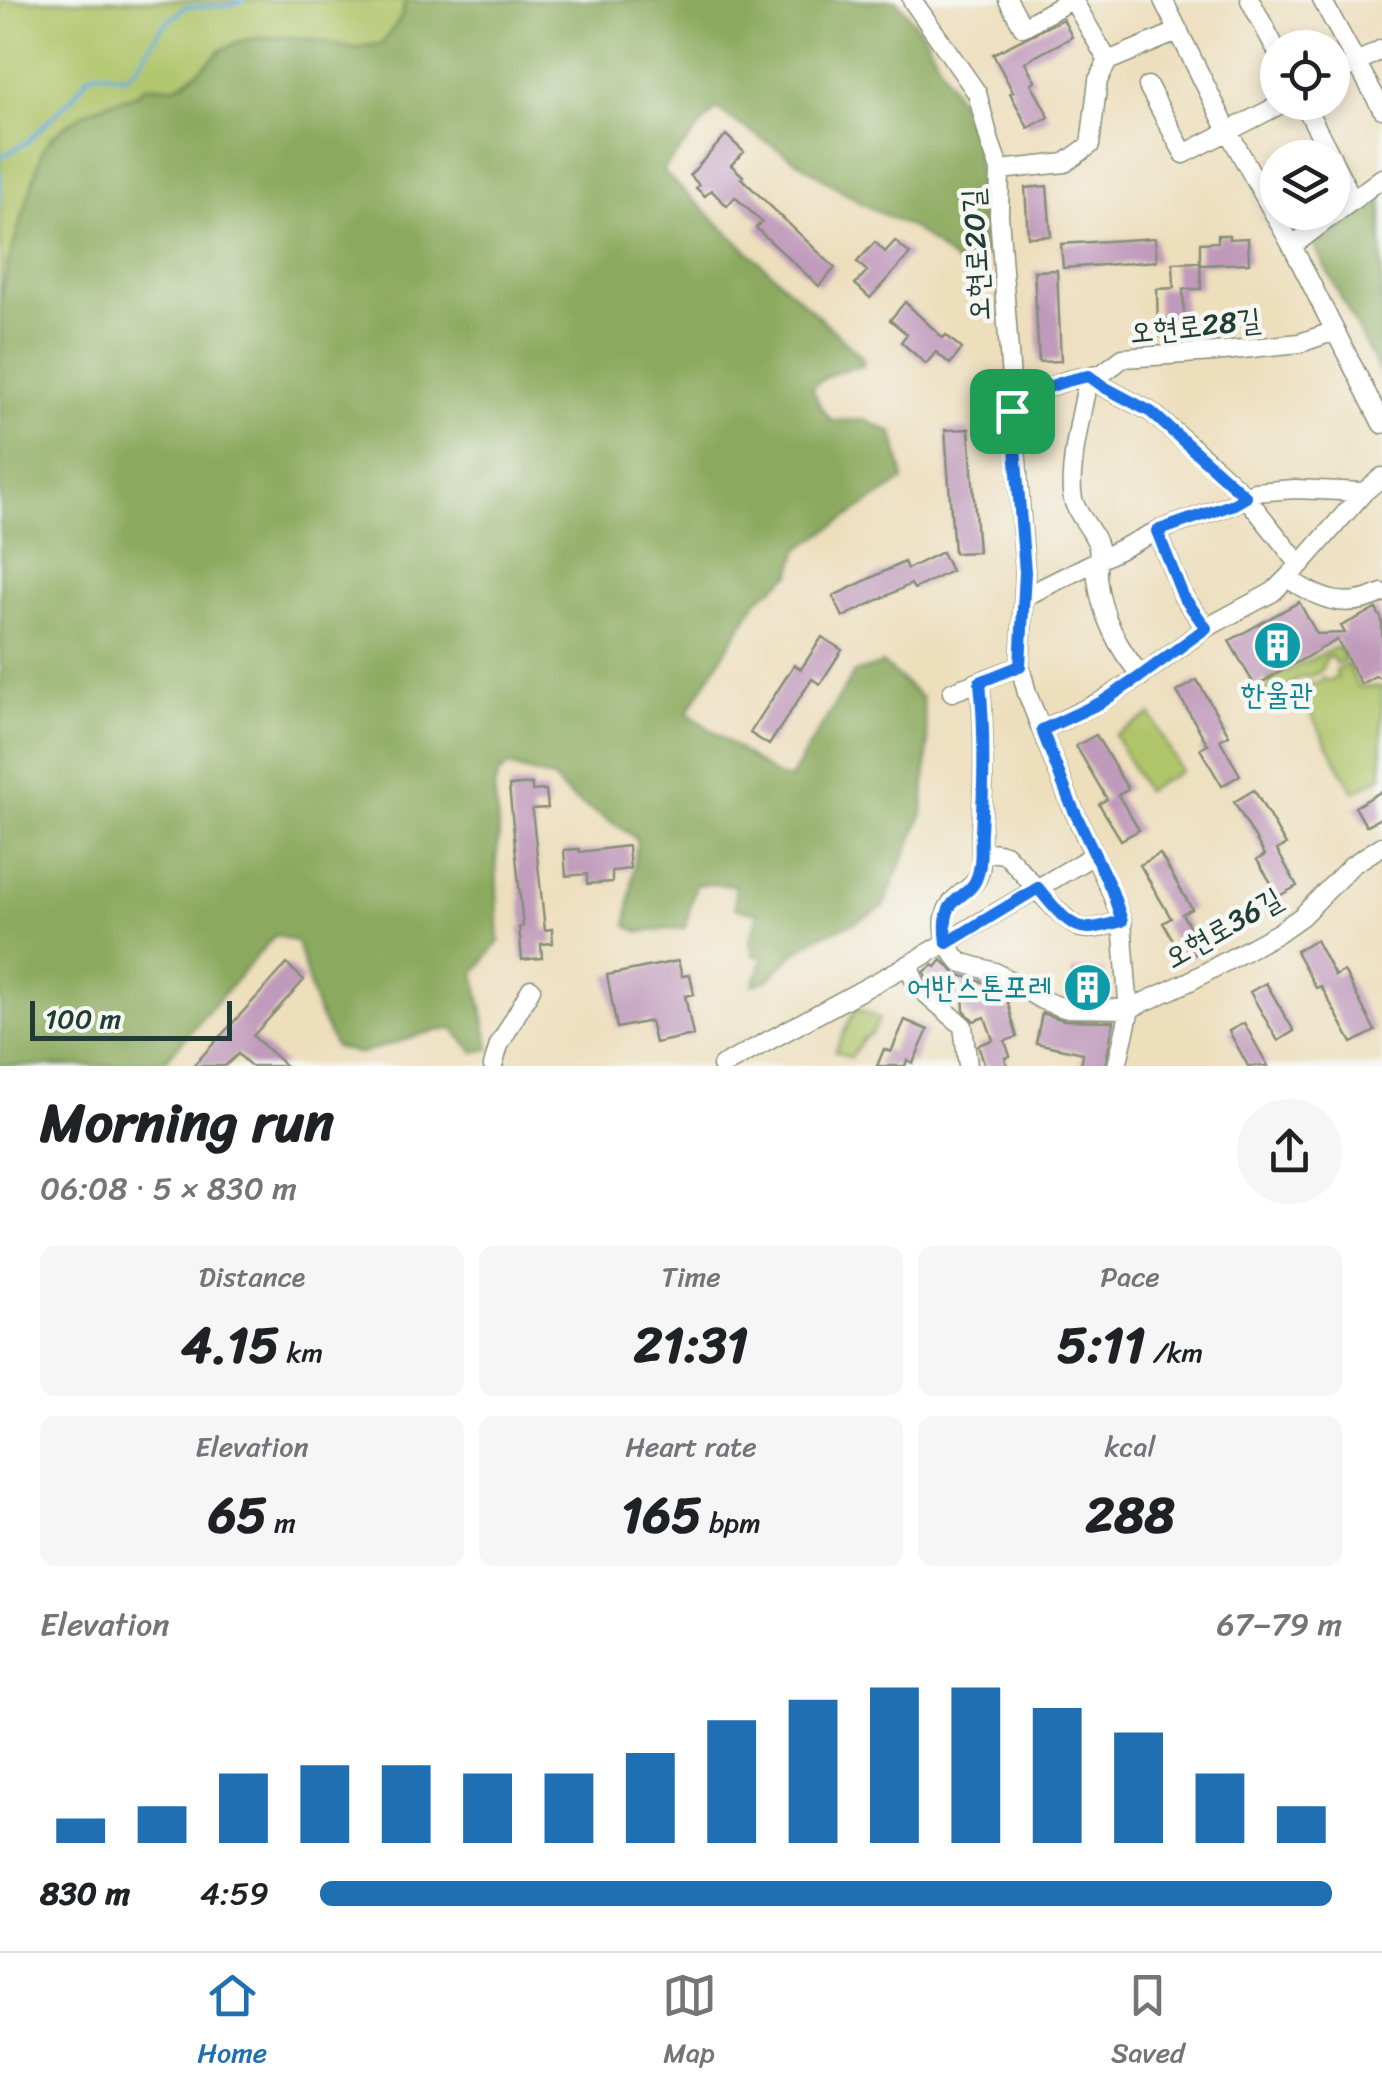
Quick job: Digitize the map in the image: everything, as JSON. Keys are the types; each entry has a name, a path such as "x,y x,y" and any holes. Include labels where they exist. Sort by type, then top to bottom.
{"street":[{"name":"오현로20길","path":"912,0 977,92 1000,170 1025,572 1020,666"},
{"path":"1009,0 1023,27 1072,0 1108,62"},
{"path":"1250,0 1266,30"},
{"path":"1322,0 1382,109"},
{"path":"1168,2 1178,31 1229,133 1379,411"},
{"path":"1000,170 1065,162 1090,145 1098,80 1108,62 1178,31"},
{"path":"1350,66 1382,49"},
{"path":"1148,86 1184,154 1260,116"},
{"path":"1292,246 1382,178"},
{"path":"1350,192 1354,200"},
{"name":"오현로28길","path":"1012,411 1029,395 1068,380 1103,373 1123,358 1300,342 1335,331"},
{"path":"1142,676 1124,657 1111,627 1098,584 1098,545 1074,504 1071,481 1089,376 1151,412 1246,497 1293,572 1314,596 1344,602 1366,601 1382,593"},
{"path":"1042,730 1102,702 1206,628 1273,592 1382,476"},
{"path":"1024,597 1157,531 1234,504 1254,492 1364,492"},
{"path":"1157,531 1183,596 1206,628"},
{"path":"952,692 1020,666 1042,730 1122,921 1129,1008 1117,1066"},
{"path":"980,682 985,780 981,865 975,884 956,898 948,910 944,924 947,943 960,962 1001,974 1056,1005 1071,1009 1129,1008"},
{"name":"오현로36길","path":"1129,1008 1190,981 1278,933 1302,916 1356,860 1382,846"},
{"path":"980,852 1005,854 1058,912 1077,926 1092,928 1122,921"},
{"path":"722,1066 947,943 1094,855"},
{"path":"908,965 915,983 962,1024 968,1066"},
{"path":"493,1066 499,1045 531,989"}],"green space":[{"path":"0,0 405,0 402,16 382,44 359,49 316,40 242,41 219,51 211,62 176,87 149,86 76,119 52,136 43,149 0,299"},
{"path":"405,0 896,0 925,36 975,133 984,255 974,267 962,268 917,231 863,204 716,109 662,171 863,358 863,366 836,373 812,387 832,421 865,420 893,433 904,480 799,549 791,574 757,600 687,713 775,775 789,780 854,673 883,664 922,698 928,741 923,813 883,907 822,935 794,953 768,980 753,985 764,957 754,956 750,941 758,913 735,908 735,885 696,884 685,928 640,932 627,926 637,840 571,797 554,779 508,766 498,775 494,788 499,834 499,941 475,973 490,1049 474,1052 453,1029 429,1032 360,1054 335,1047 316,1008 297,942 275,935 157,1066 0,1066 0,300 43,149 83,114 133,96 148,86 179,85 225,49 242,41 286,37 358,49 382,44 402,16"},
{"path":"1382,192 1382,377 1313,243 1331,230 1350,230 1350,216"},
{"path":"1337,647 1345,660 1336,664 1332,657 1327,657 1317,673 1299,678 1280,692 1275,705 1269,704 1264,692 1270,685 1268,680"},
{"path":"1348,664 1358,687 1382,687 1382,776 1354,792 1304,702 1293,707 1290,701 1307,692 1311,683 1337,678 1335,671"},
{"path":"1151,715 1181,771 1145,791 1115,735"},
{"path":"856,1008 879,1019 851,1058 835,1051"}],"building":[{"path":"1063,19 1072,37 1025,62 1049,117 1028,128 993,54"},
{"path":"726,135 744,152 731,165 741,178 835,268 819,286 756,228 762,222 735,197 727,206 711,190 705,196 696,188 699,185 690,175"},
{"path":"1047,186 1051,236 1028,237 1025,188"},
{"path":"1218,235 1248,238 1249,263 1200,265 1200,243 1218,242"},
{"path":"1155,238 1157,261 1063,268 1061,244"},
{"path":"895,241 910,254 870,298 855,284 867,271 857,262 875,242 885,252"},
{"path":"1200,262 1201,289 1183,289 1185,336 1158,337 1157,289 1174,288 1173,263"},
{"path":"1057,270 1061,361 1039,362 1034,271"},
{"path":"905,302 943,338 946,335 962,349 950,364 936,352 926,364 901,342 907,334 890,320"},
{"path":"969,429 978,552 954,553 945,430"},
{"path":"942,552 951,571 914,589 911,584 843,617 833,596 904,562 907,569"},
{"name":"한울관","path":"1299,602 1317,634 1345,633 1341,626 1376,609 1382,620 1382,678 1375,676 1361,684 1337,640 1255,686 1229,641"},
{"path":"822,637 842,650 820,684 812,679 769,745 750,733 794,665 801,669"},
{"path":"1197,680 1229,735 1220,740 1240,775 1222,786 1200,749 1208,745 1177,692"},
{"path":"1096,735 1128,789 1118,795 1139,830 1121,840 1099,804 1107,799 1076,746"},
{"path":"532,784 532,791 546,790 548,808 532,809 545,930 552,929 553,943 541,944 542,958 522,960 519,927 523,926 509,786"},
{"path":"1254,790 1286,845 1277,850 1297,886 1279,896 1257,860 1265,855 1234,802"},
{"path":"1382,791 1382,817 1366,826 1355,807"},
{"path":"628,846 630,869 612,871 612,882 587,884 587,874 566,876 564,850"},
{"path":"1160,854 1192,909 1182,914 1203,949 1185,960 1163,923 1171,918 1140,865"},
{"path":"1316,940 1335,976 1344,971 1375,1031 1352,1043 1321,986 1316,988 1296,951"},
{"path":"942,960 956,974 1005,992 1017,1037 1005,1041 1010,1056 1005,1058 1007,1066 985,1066 978,1045 993,1040 985,1017 974,1021 964,1011 963,994 955,1003 927,978 924,972"},
{"path":"678,961 682,976 690,975 694,994 685,996 693,1035 655,1043 650,1021 617,1028 607,975"},
{"path":"287,964 304,980 253,1036 286,1066 251,1066 238,1054 225,1066 193,1066"},
{"name":"어반스톤포레","path":"1072,969 1104,971 1102,996 1071,996"},
{"path":"1266,983 1294,1031 1278,1041 1250,992"},
{"path":"1042,1013 1064,1020 1114,1021 1105,1066 1081,1066 1083,1053 1036,1043"},
{"path":"905,1020 928,1030 913,1063 907,1060 905,1066 877,1066 884,1049 891,1052"},
{"path":"1244,1023 1268,1066 1248,1066 1229,1031"}],"waterway":[{"path":"0,158 27,142 73,97 89,75 98,72 125,77 138,66 162,27 185,7 227,6 245,0"},
{"path":"0,170 0,200"}],"place":[{"name":"한울관","path":"1277,645"},
{"name":"어반스톤포레","path":"1087,987"}],"route":[{"path":"1089,376 1151,412 1246,497 1157,531 1183,596 1206,628 1102,702 1042,730 1122,921 1086,929 1077,926 1058,912 1038,888 947,943 944,924 948,910 956,898 975,884 981,865 985,780 980,682 1020,666 1025,572 1012,411 1029,395 1089,376"}]}
